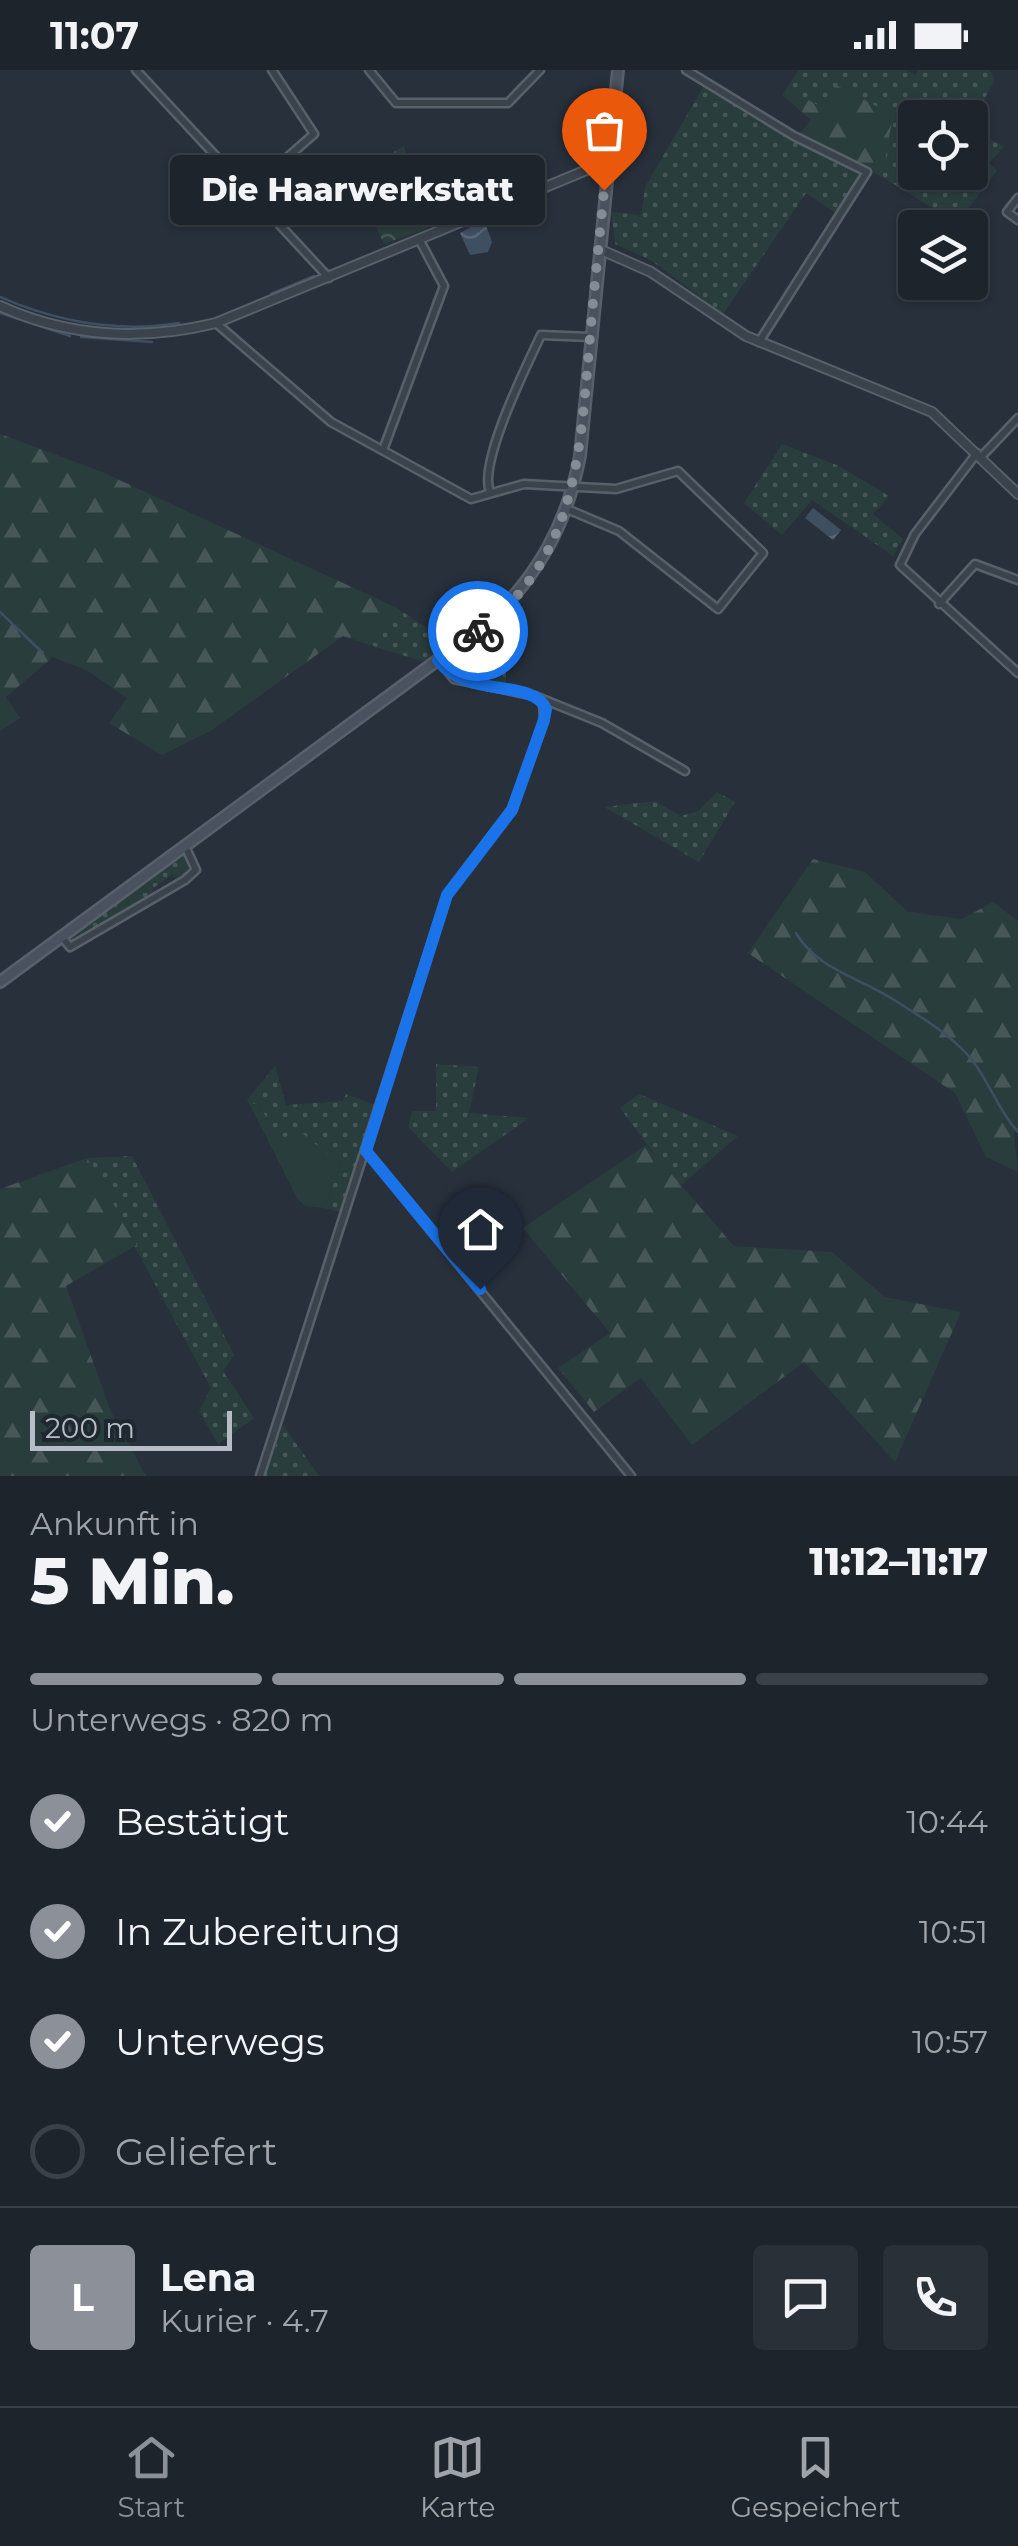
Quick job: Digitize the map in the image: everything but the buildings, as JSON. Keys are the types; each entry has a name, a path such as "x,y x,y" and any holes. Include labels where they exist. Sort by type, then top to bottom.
{"main road":[{"path":"0,982 488,624 541,563 574,485 618,70"}],"street":[{"path":"136,70 329,278"},
{"path":"250,190 314,134 272,70"},
{"path":"369,70 396,102 478,106 508,103 540,70"},
{"path":"686,70 794,136 867,172 760,342"},
{"path":"0,306 39,322 100,334 174,333 216,323 606,162"},
{"path":"1018,198 1007,212 1018,220"},
{"path":"383,450 444,286 419,239"},
{"path":"599,248 651,272 760,342 920,405 946,421 1018,494"},
{"path":"216,323 311,406 471,499 524,484 616,489 678,471 763,553 718,609 619,530 567,509"},
{"path":"490,492 487,478 507,405 541,335 590,336"},
{"path":"1018,418 980,454 901,556 900,566 1018,674"},
{"path":"940,604 975,564 1018,580"},
{"path":"438,660 454,678 528,693 602,723 685,771"},
{"path":"260,1476 447,895 512,810 544,720 543,702"},
{"path":"62,938 70,947 185,880 196,870 185,846"},
{"path":"366,1151 631,1476"}],"green space":[{"path":"799,70 907,70 915,75 918,70 990,70 995,80 984,100 898,100 898,187 882,177 892,115 836,86 821,107 787,88"},
{"path":"705,84 761,120 855,169 863,179 839,215 806,193 723,314 652,261 615,244 611,212 641,215 645,187"},
{"path":"836,85 893,115 882,177 799,135 811,120 782,95 787,88 821,107"},
{"path":"988,138 1004,147 989,163 997,171 988,183"},
{"path":"404,146 428,228 384,244 353,176"},
{"path":"903,190 982,190 967,210 936,210"},
{"path":"0,434 102,472 395,607 367,644 343,636 212,730 162,755 109,723 127,698 88,671 53,657 6,697 20,718 0,731"},
{"path":"782,444 839,466 889,496 873,514 903,539 893,556 812,500 782,535 744,503"},
{"path":"395,607 448,642 424,662 367,644"},
{"path":"514,618 506,645 506,683 456,675 448,665"},
{"path":"717,792 735,802 699,862 604,807 655,801 681,816 698,811"},
{"path":"186,854 189,872 177,881 172,875 152,889 157,895 87,935 69,939"},
{"path":"813,859 865,872 908,912 962,919 993,902 1018,921 1018,1129 1014,1133 1018,1172 986,1157 955,1093 748,953"},
{"path":"436,1064 479,1067 469,1113 529,1118 452,1172 408,1127 412,1111 436,1111"},
{"path":"275,1066 286,1105 343,1101 346,1094 377,1106 341,1212 324,1208 340,1165 278,1140 258,1103 250,1105 247,1100"},
{"path":"639,1094 738,1136 679,1187 620,1108"},
{"path":"258,1103 278,1139 301,1132 340,1165 324,1208 305,1206 297,1198 250,1105"},
{"path":"646,1145 734,1246 832,1252 885,1297 961,1312 895,1462 804,1362 692,1445 641,1378 594,1412 558,1368 610,1333 523,1228"},
{"path":"132,1156 234,1355 223,1371 254,1418 218,1444 199,1411 211,1388 87,1158"},
{"path":"87,1158 137,1245 66,1286 111,1412 146,1476 0,1476 0,1189"},
{"path":"283,1425 319,1476 265,1476"}],"water":[{"path":"484,220 492,242 488,252 470,255 460,233"},
{"path":"813,508 841,530 833,540 805,518"}],"waterway":[{"path":"271,294 314,276"},
{"path":"0,297 43,313 88,323 133,327 179,323"},
{"path":"0,313 70,336"},
{"path":"81,337 152,342"},
{"path":"0,612 43,653"},
{"path":"796,933 827,964 891,998 955,1042 972,1060 1018,1132"}],"way so far":[{"path":"478,631 519,592 541,563 574,485 580,456 604,190"}],"place":[{"name":"Die Haarwerkstatt","path":"604,190"}],"route":[{"path":"478,631 438,660 441,665 454,678 468,683 535,696 546,709 544,720 512,810 451,885 366,1151 480,1289"}]}
